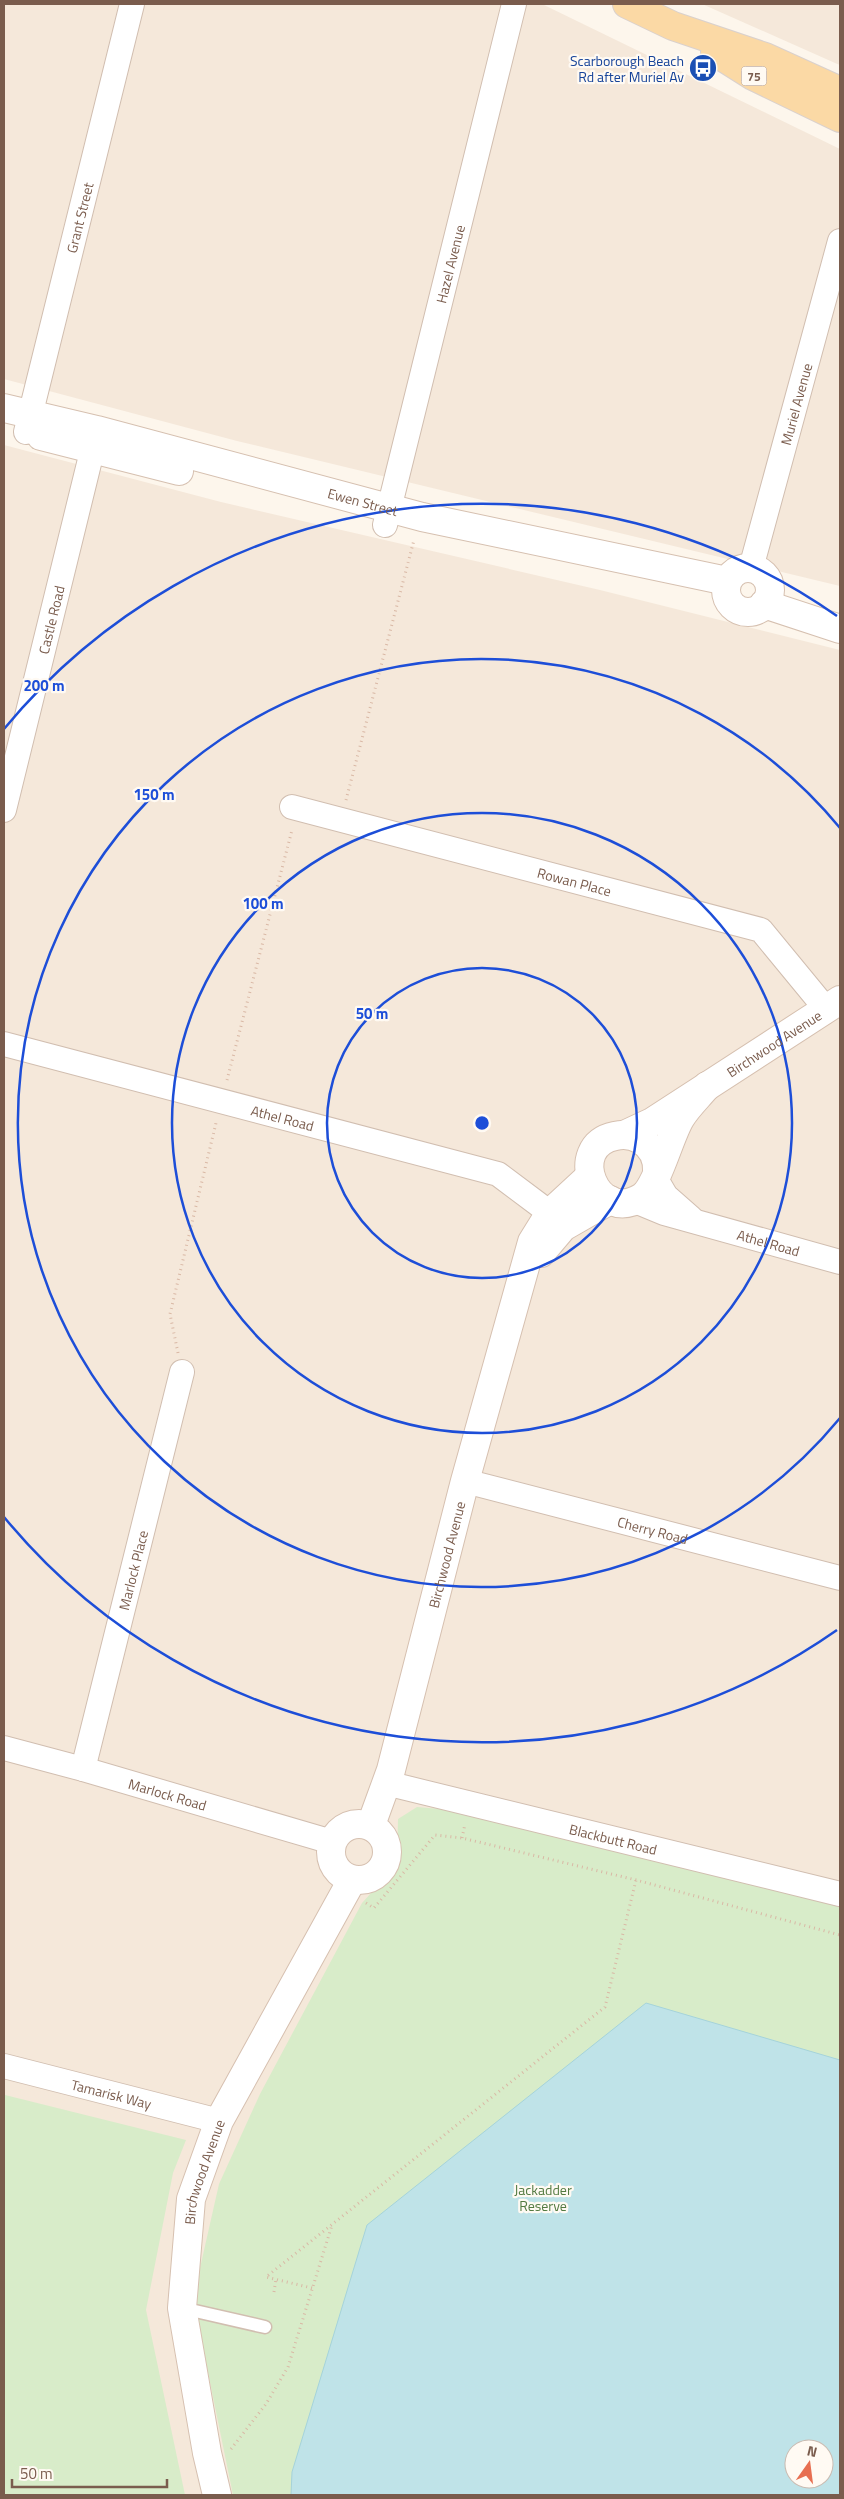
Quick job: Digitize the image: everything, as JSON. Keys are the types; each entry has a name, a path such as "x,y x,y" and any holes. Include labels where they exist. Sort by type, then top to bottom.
{"main road":[{"name":"75","path":"627,4 673,26 753,76 840,118"},
{"name":"75","path":"673,26 764,57 840,91"}],"street":[{"name":"Grant Street","path":"20,424 132,4"},
{"name":"Hazel Avenue","path":"387,517 514,4"},
{"name":"Muriel Avenue","path":"751,568 840,241"},
{"name":"Ewen Street","path":"4,408 20,424 95,439 387,517 727,588"},
{"name":"Castle Road","path":"4,810 7,779 95,439"},
{"name":"Ewen Street","path":"387,517 416,533 727,588"},
{"path":"751,568 764,575 767,596 752,611 739,610 729,601 727,588 737,570 751,568"},
{"path":"767,596 840,613"},
{"path":"767,596 840,629"},
{"name":"Rowan Place","path":"292,807 760,930 833,1004"},
{"name":"Birchwood Avenue","path":"371,1825 386,1782 465,1481 532,1242 550,1213 590,1176 589,1164 596,1148 606,1140 624,1135 652,1122 833,1004"},
{"name":"Athel Road","path":"4,1044 498,1174 550,1213"},
{"name":"Birchwood Avenue","path":"521,1283 563,1227 623,1200 646,1194 656,1176 669,1140 681,1117 707,1086"},
{"path":"624,1135 636,1137 651,1149 656,1160 656,1176"},
{"path":"590,1176 596,1190 623,1200"},
{"name":"Athel Road","path":"656,1176 666,1196 697,1222"},
{"name":"Athel Road","path":"623,1200 840,1262"},
{"name":"Marlock Place","path":"83,1769 182,1372"},
{"name":"Cherry Road","path":"465,1481 840,1578"},
{"name":"Marlock Road","path":"4,1748 83,1769 332,1842"},
{"name":"Blackbutt Road","path":"386,1782 840,1894"},
{"path":"352,1824 371,1825 382,1834 388,1848 385,1865 375,1876 348,1885 332,1861 332,1842 341,1830 352,1824"},
{"name":"Birchwood Avenue","path":"217,2495 207,2453 182,2308 191,2199 218,2121 348,1885"},
{"name":"Tamarisk Way","path":"4,2066 218,2121"}],"lane":[{"path":"182,2308 265,2326"}],"path":[{"path":"340,820 416,533"},
{"path":"348,1885 374,1908 435,1835 462,1838 636,1880 840,1935"},
{"path":"312,2288 266,2277 605,2007 636,1880"},
{"path":"233,2456 231,2447 266,2404 288,2367 333,2224"},
{"path":"274,2292 276,2279"}],"shaded area":[{"path":"4,4 542,4 840,149 840,586 237,441 4,379"},
{"path":"702,4 840,4 840,65 835,63"},
{"path":"4,445 221,502 600,590 840,650 840,2495 4,2495"}],"green space":[{"name":"Jackadder Reserve","path":"417,1807 487,1813 840,1907 840,2495 233,2495 193,2299 219,2184 260,2094 362,1903 397,1864 398,1819"},
{"path":"5,2095 186,2140 173,2173 146,2310 185,2495 4,2495"}],"water":[{"path":"646,2003 840,2060 840,2495 291,2495 292,2472 367,2225"}],"place":[{"name":"Scarborough Beach Rd after Muriel Av","path":"703,68"}]}
